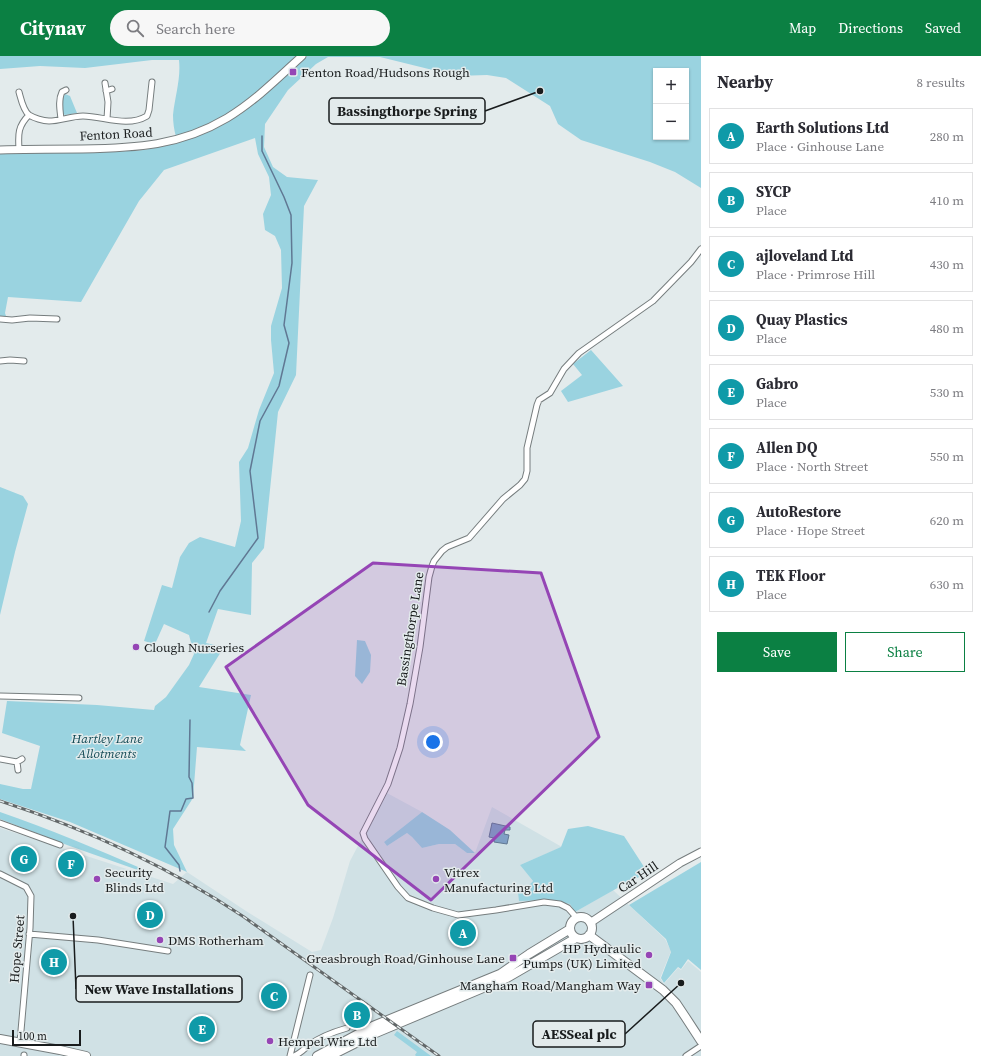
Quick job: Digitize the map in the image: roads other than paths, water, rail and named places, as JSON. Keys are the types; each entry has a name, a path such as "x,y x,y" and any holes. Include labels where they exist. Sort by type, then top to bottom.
{"main road":[{"path":"577,918 586,919 590,923 591,929 589,935 583,939 576,938 570,930 571,922 577,918"},
{"path":"335,1053 374,1026 500,974 529,954 570,930"},
{"path":"589,935 663,990 676,1003 701,1041"},
{"path":"317,1056 335,1053 376,1032 507,978 576,938"},
{"path":"0,1039 86,1056"}],"street":[{"name":"Fenton Road","path":"0,150 122,148 152,145 174,140 210,127 242,108 260,94 302,56"},
{"path":"19,92 23,106 29,115 47,122 83,116 132,120 148,118 152,82"},
{"path":"105,84 108,102 107,119"},
{"path":"106,91 112,89"},
{"path":"61,119 59,108 60,94 66,90"},
{"path":"19,149 18,135 22,124 29,115"},
{"name":"Bassingthorpe Lane","path":"577,918 568,908 560,904 544,902 458,915 414,901 408,898 398,887 365,839 363,833 388,784 400,748 410,704 420,647 428,577 434,562 447,547 469,538 503,500 525,479 527,471 527,448 537,405 540,400 550,393 564,369 579,353 653,301 701,249"},
{"path":"0,319 57,319"},
{"path":"0,361 24,361"},
{"path":"0,696 79,698"},
{"path":"0,759 19,761 18,770"},
{"path":"0,823 60,845"},
{"name":"Car Hill","path":"590,923 680,863 701,852"},
{"name":"Hope Street","path":"0,874 26,887 30,896 31,908 20,1042"},
{"path":"29,934 98,940 168,951"},
{"path":"290,1056 310,975"},
{"path":"296,1056 310,1044 328,1034 347,1028"},
{"path":"686,1056 701,1046"}],"waterway":[{"path":"209,612 220,591 258,538 250,471 260,421 279,386 289,343 284,325 292,263 291,215 262,151 262,136"},
{"path":"180,871 179,865 165,847 170,811 181,811 186,799 193,798 192,783 189,777 190,720"}],"railway":[{"path":"0,801 64,824 126,851 157,866 216,899 244,917 439,1056"}],"place":[{"name":"Fenton Road/Hudsons Rough","path":"293,72"},
{"name":"Bassingthorpe Spring","path":"540,91"},
{"name":"Clough Nurseries","path":"136,647"},
{"name":"AutoRestore","path":"24,859"},
{"name":"Allen DQ","path":"71,864"},
{"name":"Security Blinds Ltd","path":"97,879"},
{"name":"Vitrex Manufacturing Ltd","path":"436,879"},
{"name":"Quay Plastics","path":"150,915"},
{"name":"New Wave Installations","path":"73,916"},
{"name":"Earth Solutions Ltd","path":"463,933"},
{"name":"DMS Rotherham","path":"160,940"},
{"name":"HP Hydraulic Pumps (UK) Limited","path":"649,955"},
{"name":"Greasbrough Road/Ginhouse Lane","path":"513,958"},
{"name":"TEK Floor","path":"54,962"},
{"name":"AESSeal plc","path":"681,983"},
{"name":"Mangham Road/Mangham Way","path":"649,985"},
{"name":"ajloveland Ltd","path":"274,996"},
{"name":"SYCP","path":"357,1015"},
{"name":"Gabro","path":"202,1029"},
{"name":"Hempel Wire Ltd","path":"270,1041"}],"park label":[{"name":"Hartley Lane Allotments","path":"107,746"}]}
